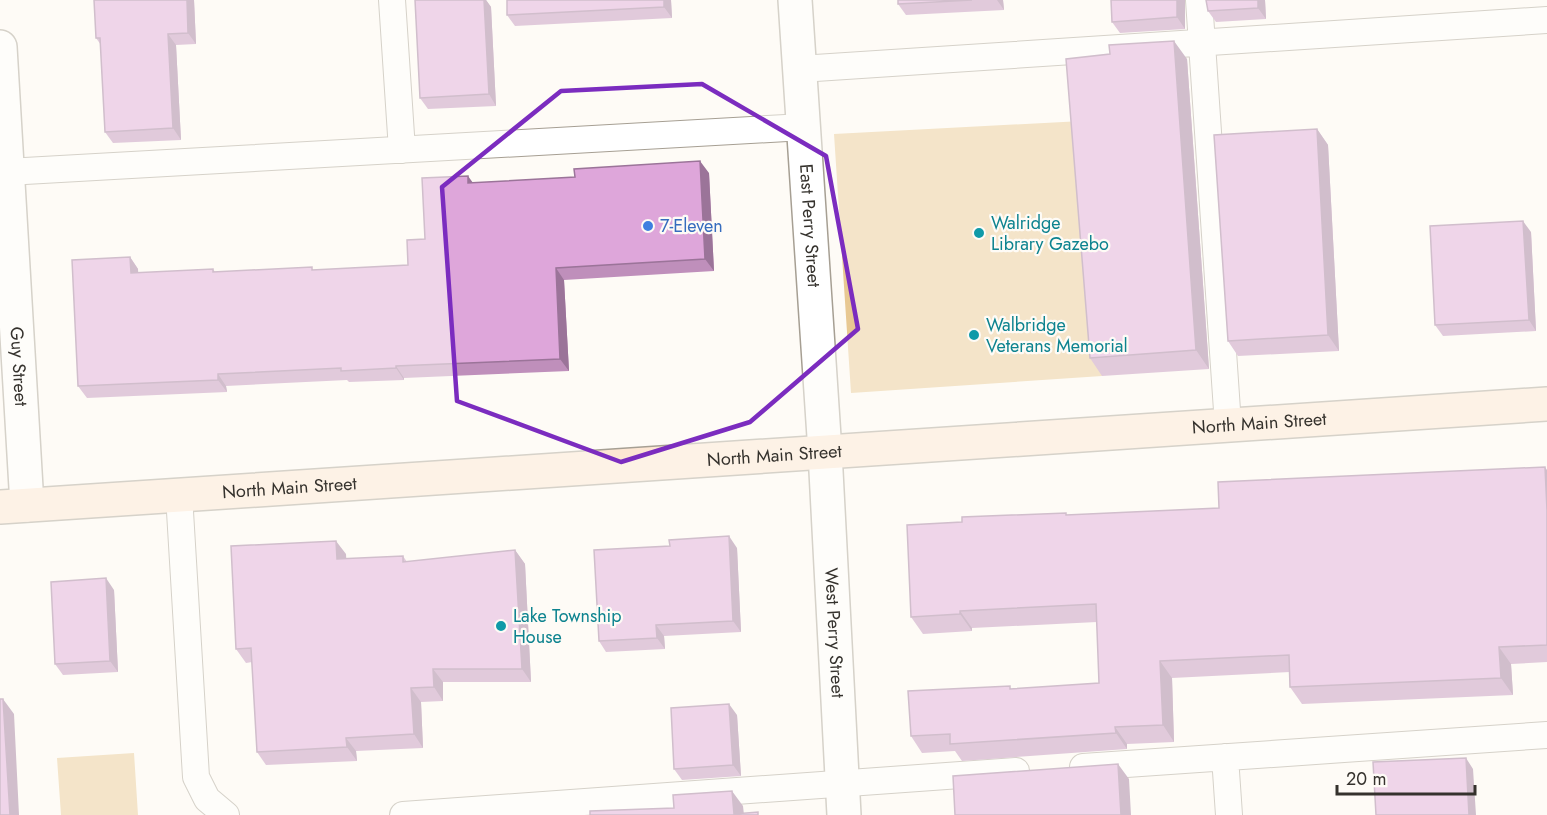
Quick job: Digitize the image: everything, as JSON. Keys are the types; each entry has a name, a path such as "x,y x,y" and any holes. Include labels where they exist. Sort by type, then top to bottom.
{"street":[{"name":"East Perry Street","path":"795,0 825,452"},
{"name":"Guy Street","path":"0,47 2,123 7,172 14,506"},
{"name":"North Main Street","path":"14,506 1547,404"},
{"name":"West Perry Street","path":"825,452 844,815"}],"lane":[{"path":"392,0 402,150"},
{"path":"1199,0 1228,425"},
{"path":"800,69 1547,21"},
{"path":"7,172 804,127"},
{"path":"179,495 195,777 207,799 226,815"},
{"path":"403,815 1547,735"},
{"path":"1225,757 1229,815"}],"highlighted area":[{"path":"702,84 826,156 858,329 750,422 621,462 457,401 442,187 561,91"}],"shaded area":[{"path":"1082,121 1102,376 851,393 834,134"},
{"path":"134,753 138,815 61,815 57,758"}],"building":[{"path":"94,0 187,0 188,33 168,34 173,128 105,132 100,38 96,38"},
{"path":"415,0 484,0 489,94 420,98"},
{"path":"507,0 664,0 664,7 507,15"},
{"path":"898,0 972,0 898,4"},
{"path":"1111,0 1177,0 1177,17 1112,22"},
{"path":"1206,0 1258,0 1258,8 1208,11"},
{"path":"1174,41 1196,350 1090,358 1066,59 1110,54 1109,45"},
{"path":"1317,129 1328,335 1228,341 1214,135"},
{"path":"700,161 705,259 556,268 560,359 396,366 396,368 341,371 341,368 218,374 218,380 78,386 72,260 130,257 131,273 312,267 312,270 408,265 407,240 425,239 422,178 468,176 468,183 575,177 574,169"},
{"path":"1523,221 1529,320 1435,325 1430,226"},
{"path":"1545,467 1547,645 1499,647 1501,678 1290,687 1289,655 1160,661 1163,725 1115,727 1116,733 950,744 950,734 911,736 908,691 1010,686 1010,689 1099,683 1096,604 960,611 960,614 911,617 907,525 962,522 962,517 1219,508 1218,482"},
{"path":"729,536 733,621 656,625 657,638 599,641 594,550 670,546 669,540"},
{"path":"336,541 337,559 403,556 403,562 515,550 522,669 433,669 434,687 411,688 414,734 346,738 347,747 257,752 251,648 236,649 231,546"},
{"path":"106,578 110,661 55,664 51,582"},
{"path":"0,699 3,699 10,815 0,815"},
{"path":"729,704 733,765 674,769 671,708"},
{"path":"1466,758 1469,815 1376,815 1373,762"},
{"path":"1118,764 1121,815 955,815 953,776"},
{"path":"732,791 734,814 758,812 758,815 590,815 590,811 674,808 673,795"}],"place":[{"name":"7-Eleven","path":"648,226"},
{"name":"Walridge Library Gazebo","path":"979,233"},
{"name":"Walbridge Veterans Memorial","path":"974,335"},
{"name":"Lake Township House","path":"501,626"}]}
